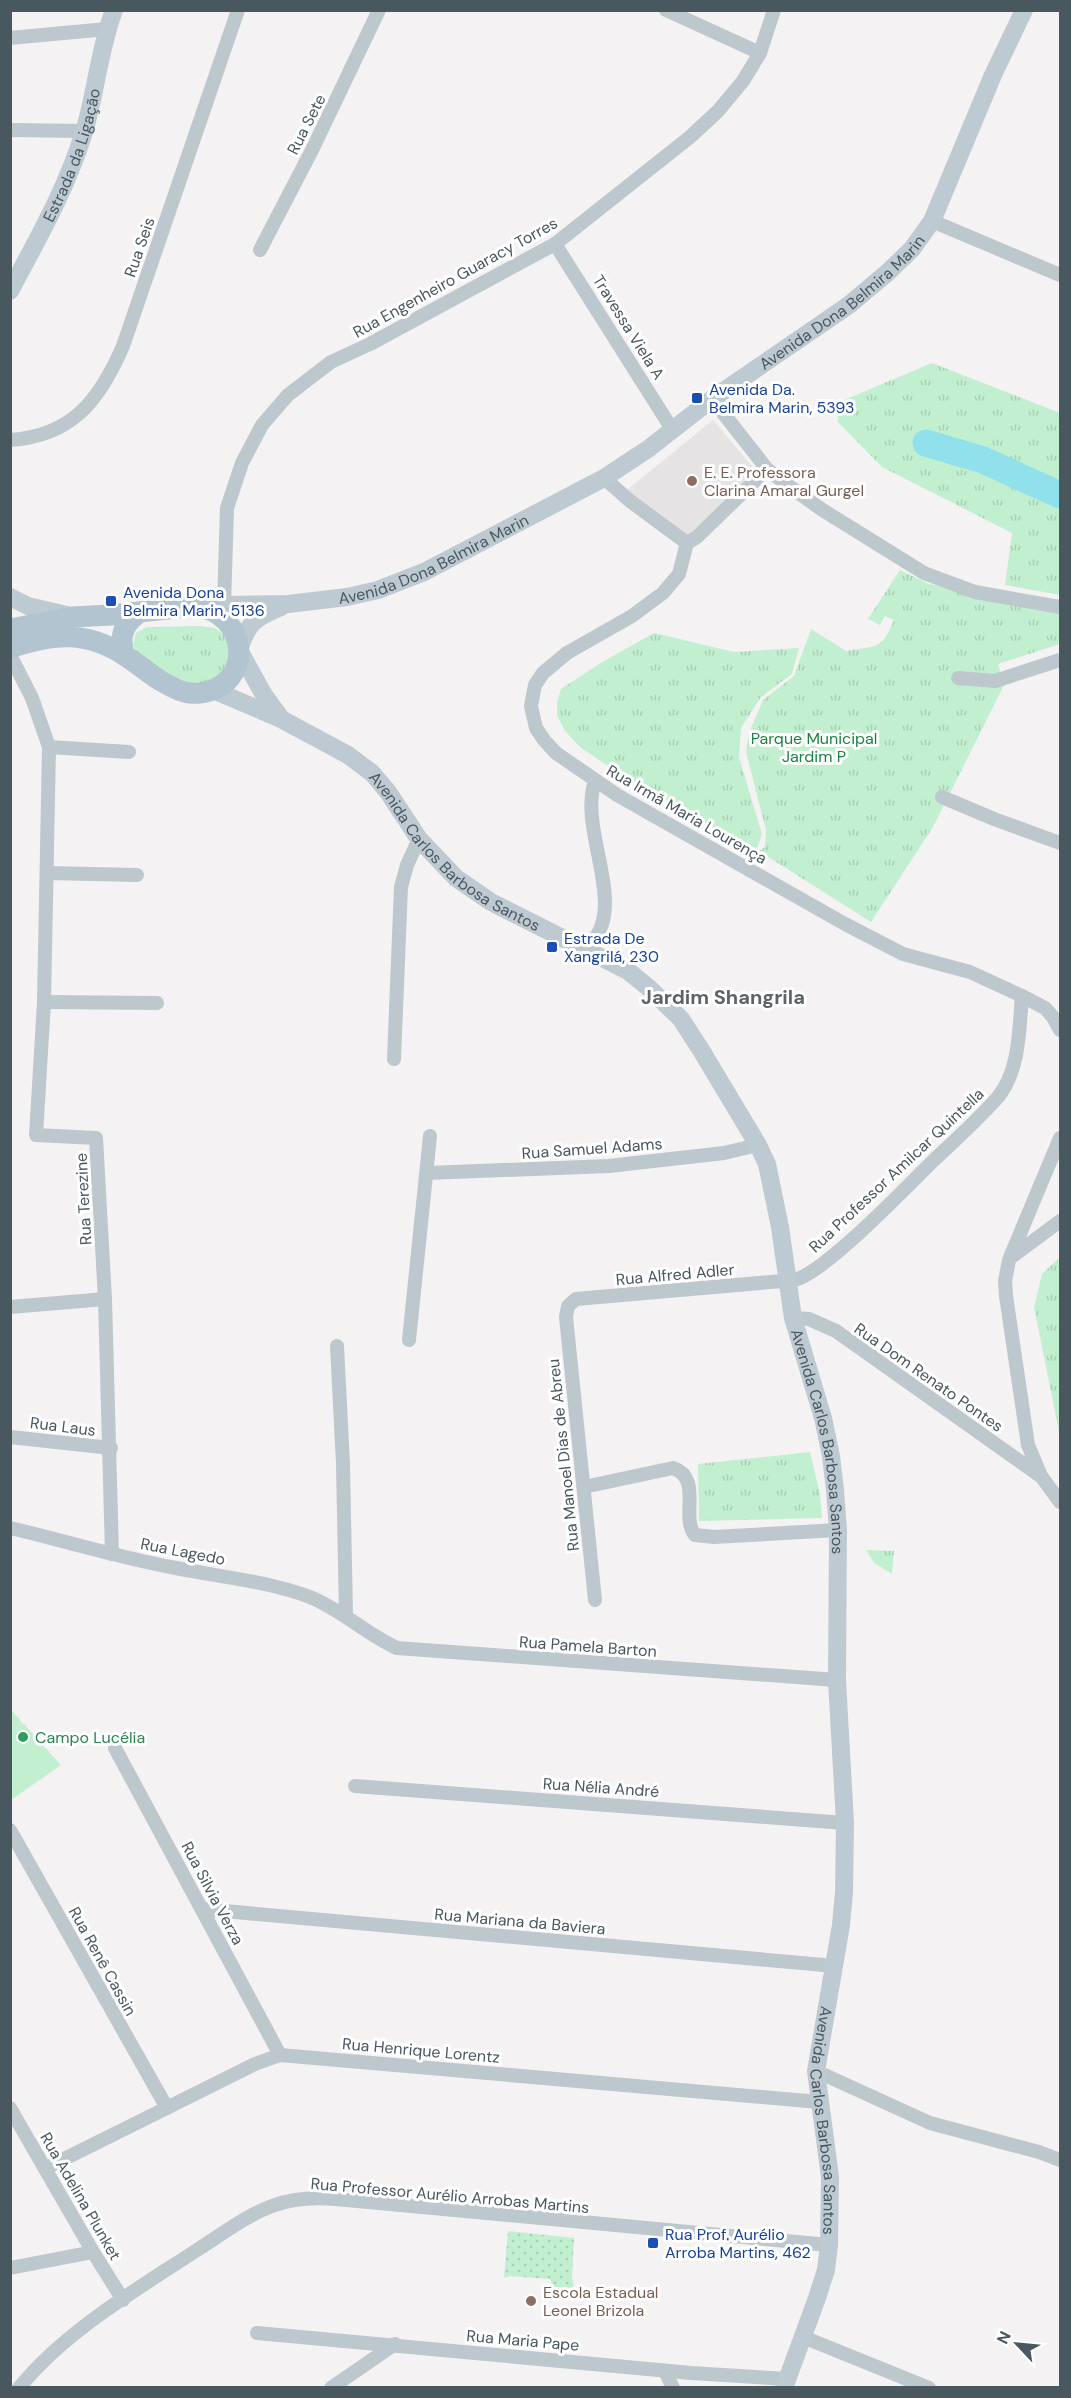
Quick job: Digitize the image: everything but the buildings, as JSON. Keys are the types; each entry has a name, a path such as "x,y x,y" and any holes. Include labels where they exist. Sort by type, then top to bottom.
{"main road":[{"name":"Estrada da Ligação","path":"10,291 56,205 84,131 107,30 114,10"},
{"name":"Avenida Dona Belmira Marin","path":"14,637 73,617 195,606 288,604 347,597 378,590 424,573 604,478 712,399 849,305 912,249 932,221 993,75 1024,10"},
{"path":"10,597 28,606 73,617"},
{"name":"Avenida Dona Belmira Marin","path":"213,690 234,672 244,633 253,621 288,604"},
{"path":"214,606 236,633 239,650"},
{"path":"124,655 123,629 127,622 140,612"},
{"path":"14,637 34,639 76,636 124,655 183,692 198,694 213,690"},
{"name":"Avenida Carlos Barbosa Santos","path":"239,650 281,719"},
{"name":"Avenida Carlos Barbosa Santos","path":"213,690 281,719 348,755 372,773 388,792 419,839 456,878 491,902 628,971 649,988 681,1019 758,1145 766,1164 773,1191 793,1318 823,1418 831,1456 838,1530 837,1680 844,1823 844,1892 835,1966 816,2071 830,2177 829,2245 826,2270 785,2383"}],"street":[{"name":"Rua Seis","path":"10,440 51,432 73,420 110,377 127,335 238,10"},
{"name":"Rua Sete","path":"260,250 379,10"},
{"path":"666,10 760,53"},
{"name":"Rua Engenheiro Guaracy Torres","path":"214,606 227,508 242,463 262,425 288,395 331,362 370,344 555,244 690,137 718,111 743,81 760,53 774,10"},
{"path":"10,38 107,30"},
{"path":"10,130 84,131"},
{"path":"932,221 1060,275"},
{"name":"Travessa Viela A","path":"555,244 672,429"},
{"path":"712,399 767,469 821,509 936,579 975,592 1060,607"},
{"path":"604,478 636,506 687,543 697,537 767,469"},
{"name":"Rua Irmã Maria Lourença","path":"687,543 679,574 663,593 632,616 554,662 543,673 535,685 531,699 533,717 544,740 556,753 595,780 878,943 903,954 970,972 1022,996 1045,1008 1060,1030"},
{"name":"Rua Terezine","path":"14,637 49,747 44,1002 36,1135 96,1138 111,1448 112,1554"},
{"path":"958,678 995,681 1060,660"},
{"path":"49,747 129,752"},
{"path":"585,949 599,932 605,910 592,816 595,780"},
{"path":"942,797 1060,843"},
{"path":"394,1059 401,887 407,865 419,839"},
{"path":"47,873 137,875"},
{"name":"Rua Professor Amilcar Quintella","path":"787,1280 803,1277 831,1257 904,1190 998,1097 1010,1078 1014,1062 1022,996"},
{"path":"44,1002 157,1003"},
{"path":"409,1340 430,1136"},
{"path":"1060,1138 1009,1260 1005,1281 1028,1444 1041,1476 1060,1502"},
{"name":"Rua Samuel Adams","path":"427,1173 609,1166 724,1153 758,1145"},
{"path":"1009,1260 1060,1221"},
{"name":"Rua Alfred Adler","path":"568,1306 576,1299 787,1280"},
{"path":"10,1307 105,1299"},
{"name":"Rua Manoel Dias de Abreu","path":"568,1306 566,1317 595,1600"},
{"name":"Rua Dom Renato Pontes","path":"793,1318 809,1319 836,1331 1041,1476"},
{"path":"337,1346 344,1495 346,1615"},
{"name":"Rua Laus","path":"10,1437 111,1448"},
{"path":"584,1487 673,1468 681,1472 687,1480 691,1526 695,1535 714,1537 838,1530"},
{"name":"Rua Lagedo","path":"10,1528 112,1554 274,1586 312,1598 346,1615"},
{"name":"Rua Pamela Barton","path":"346,1615 378,1640 397,1648 418,1651 837,1680"},
{"name":"Rua Silvia Verza","path":"116,1748 280,2055"},
{"name":"Rua Nélia André","path":"355,1786 844,1823"},
{"name":"Rua Renê Cassin","path":"10,1830 167,2108"},
{"name":"Rua Mariana da Baviera","path":"202,1909 835,1966"},
{"name":"Rua Henrique Lorentz","path":"46,2168 255,2064 280,2055 819,2102"},
{"path":"816,2071 930,2123 1039,2152 1060,2160"},
{"name":"Rua Adelina Plunket","path":"10,2108 17,2131 46,2168 123,2300"},
{"name":"Rua Professor Aurélio Arrobas Martins","path":"19,2388 54,2351 123,2300 246,2219 270,2206 312,2197 829,2245"},
{"path":"10,2268 93,2252"},
{"name":"Rua Maria Pape","path":"257,2333 395,2344 785,2383"},
{"path":"803,2337 928,2388"},
{"path":"331,2388 395,2344"},
{"path":"665,2371 673,2388"}],"shaded area":[{"name":"E. E. Professora Clarina Amaral Gurgel","path":"713,420 756,471 685,541 627,490"}],"green space":[{"path":"932,363 1060,413 1060,595 1005,585 1012,533 882,467 838,422 837,403"},
{"name":"Parque Municipal Jardim P","path":"900,570 929,584 1060,608 1060,644 998,664 1004,685 933,827 871,922 759,851 765,847 766,830 746,752 749,733 763,700 794,676 811,629 846,651 871,647 881,642 894,620 885,616 880,625 868,619"},
{"path":"147,627 215,628 230,639 230,672 194,691 136,652 133,645 136,633"},
{"name":"Parque Municipal Jardim P","path":"654,633 734,652 799,648 792,674 761,697 741,728 739,757 762,834 757,849 685,814 617,772 580,747 565,731 557,715 557,702 561,689 604,661"},
{"path":"1060,1257 1060,1437 1034,1307 1042,1274"},
{"path":"810,1452 820,1494 822,1518 699,1521 698,1464"},
{"path":"866,1550 894,1551 892,1574 874,1563"},
{"name":"Campo Lucélia","path":"10,1709 61,1765 11,1800 10,1800"},
{"path":"508,2231 574,2238 572,2277 574,2288 554,2287 550,2279 510,2276 504,2278"}],"waterway":[{"path":"926,443 983,460 1060,495"}],"place":[{"name":"Avenida Da. Belmira Marin, 5393","path":"697,398"},
{"name":"E. E. Professora Clarina Amaral Gurgel","path":"692,481"},
{"name":"Avenida Dona Belmira Marin, 5136","path":"111,601"},
{"name":"Estrada De Xangrilá, 230","path":"552,947"},
{"name":"Campo Lucélia","path":"23,1737"},
{"name":"Rua Prof. Aurélio Arroba Martins, 462","path":"653,2243"},
{"name":"Escola Estadual Leonel Brizola","path":"531,2301"}],"district":[{"name":"Jardim Shangrila","path":"723,997"}]}
